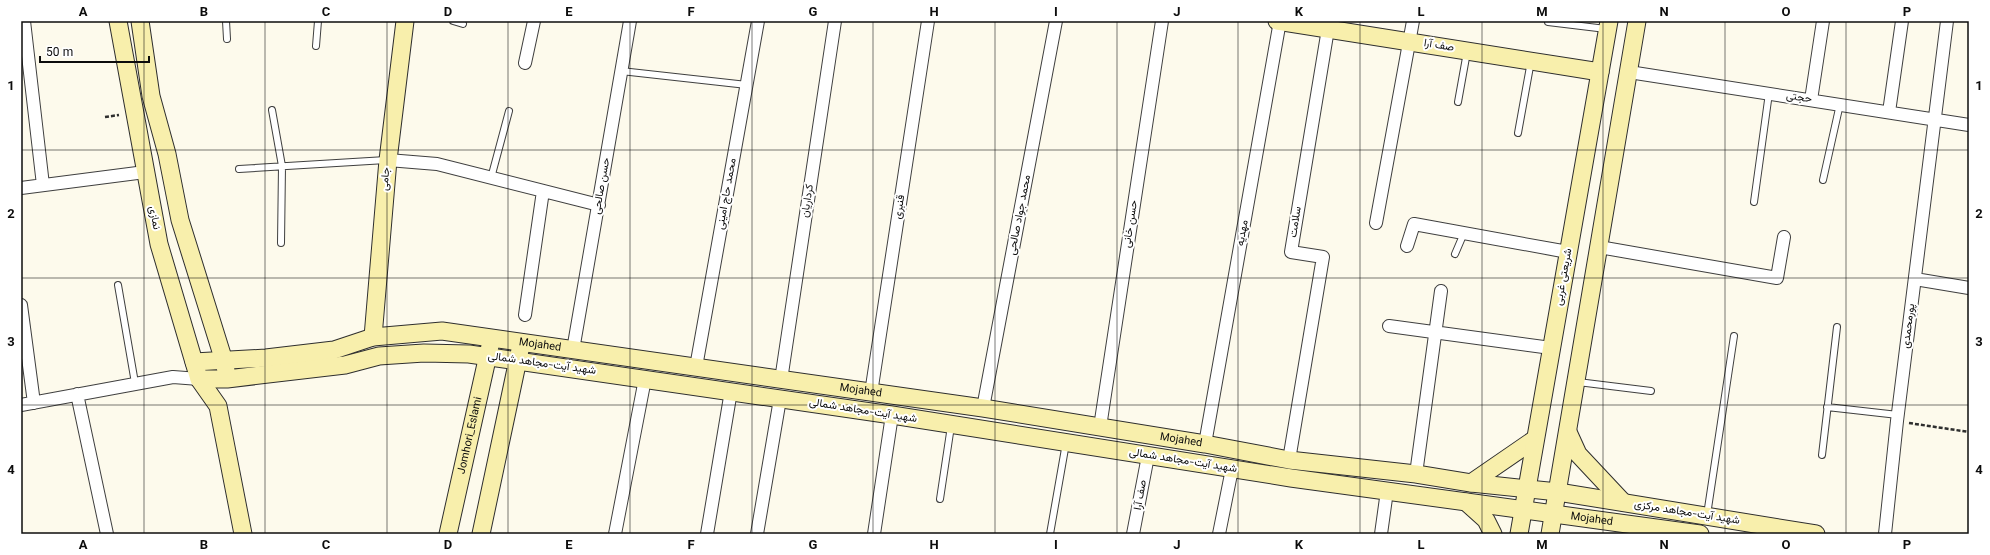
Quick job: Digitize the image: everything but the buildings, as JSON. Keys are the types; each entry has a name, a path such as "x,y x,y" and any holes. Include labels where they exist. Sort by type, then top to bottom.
{"main road":[{"name":"نمازی","path":"118,21 159,244 200,379 218,406 242,534"},
{"name":"نمازی","path":"140,21 151,96 167,154 180,220 224,361 227,379 218,406"},
{"name":"جامی","path":"373,337 388,160 405,21"},
{"name":"صف آرا","path":"1279,21 1600,72"},
{"path":"1550,534 1637,21"},
{"name":"شریعتی غربی","path":"1519,534 1609,25"},
{"name":"Mojahed","path":"194,362 266,358 334,350 373,337 442,331 984,408 1205,444 1289,460 1416,474 1472,483 1527,489"},
{"name":"Jomhori_Eslami","path":"448,534 491,338"},
{"path":"481,534 519,360 521,342"},
{"name":"شهید آیت-مجاهد شمالی","path":"200,379 227,379 345,365 379,356 424,353 488,356 892,415 1232,469 1524,511"},
{"path":"1568,432 1581,458 1623,502"},
{"path":"1472,483 1535,439"},
{"path":"1442,498 1444,479"},
{"name":"شهید آیت-مجاهد مرکزی","path":"1527,489 1623,502 1816,534"},
{"path":"1466,502 1486,520 1494,534"},
{"name":"Mojahed","path":"1524,511 1700,534"}],"street":[{"path":"24,21 43,185"},
{"path":"525,63 534,21"},
{"name":"حسن صالحی","path":"573,350 630,21"},
{"name":"محمد حاج امینی","path":"696,367 758,21"},
{"name":"کرداریان","path":"781,380 835,21"},
{"name":"قنبری","path":"871,393 928,21"},
{"name":"محمد جواد صالحی","path":"984,408 1056,21"},
{"name":"حسن خانی","path":"1100,427 1162,21"},
{"name":"مهدیه","path":"1205,444 1279,21"},
{"path":"1376,223 1413,21"},
{"path":"1811,100 1823,21"},
{"path":"1888,112 1902,21"},
{"name":"پورمحمدی","path":"1885,534 1897,418 1947,21"},
{"name":"سلامت","path":"1289,460 1323,257 1292,252 1328,29"},
{"name":"حجتی","path":"1629,72 1969,125"},
{"path":"388,160 437,164 599,205"},
{"path":"21,188 145,172"},
{"path":"525,315 543,191"},
{"path":"1407,246 1414,224 1568,252"},
{"path":"1599,247 1777,278 1784,237"},
{"path":"1915,278 1969,288"},
{"path":"1416,474 1441,291"},
{"path":"21,305 34,403"},
{"path":"1389,326 1551,348"},
{"path":"173,377 194,362"},
{"path":"21,405 173,377 200,379"},
{"path":"615,534 645,379"},
{"path":"707,534 731,391"},
{"path":"77,394 107,534"},
{"path":"757,534 780,399"},
{"path":"874,534 892,415"},
{"name":"صف آرا","path":"1133,534 1148,456"},
{"path":"1219,534 1232,469"},
{"path":"1381,534 1387,491"}],"lane":[{"path":"226,21 227,39"},
{"path":"316,46 318,21"},
{"path":"453,21 463,24"},
{"path":"1548,22 1609,25"},
{"path":"1458,102 1467,51"},
{"path":"1518,133 1531,60"},
{"path":"621,71 747,85"},
{"path":"1754,202 1769,93"},
{"path":"1823,180 1840,104"},
{"path":"272,110 282,166 281,243"},
{"path":"491,178 509,111"},
{"path":"239,169 388,160"},
{"path":"1455,254 1464,233"},
{"path":"118,286 135,383"},
{"path":"1822,455 1837,326"},
{"path":"1707,516 1734,336"},
{"path":"1576,381 1651,391"},
{"path":"1827,406 1897,418"},
{"path":"940,499 951,425"},
{"path":"1050,534 1066,443"}],"path":[{"path":"1897,418 1969,432"}]}
